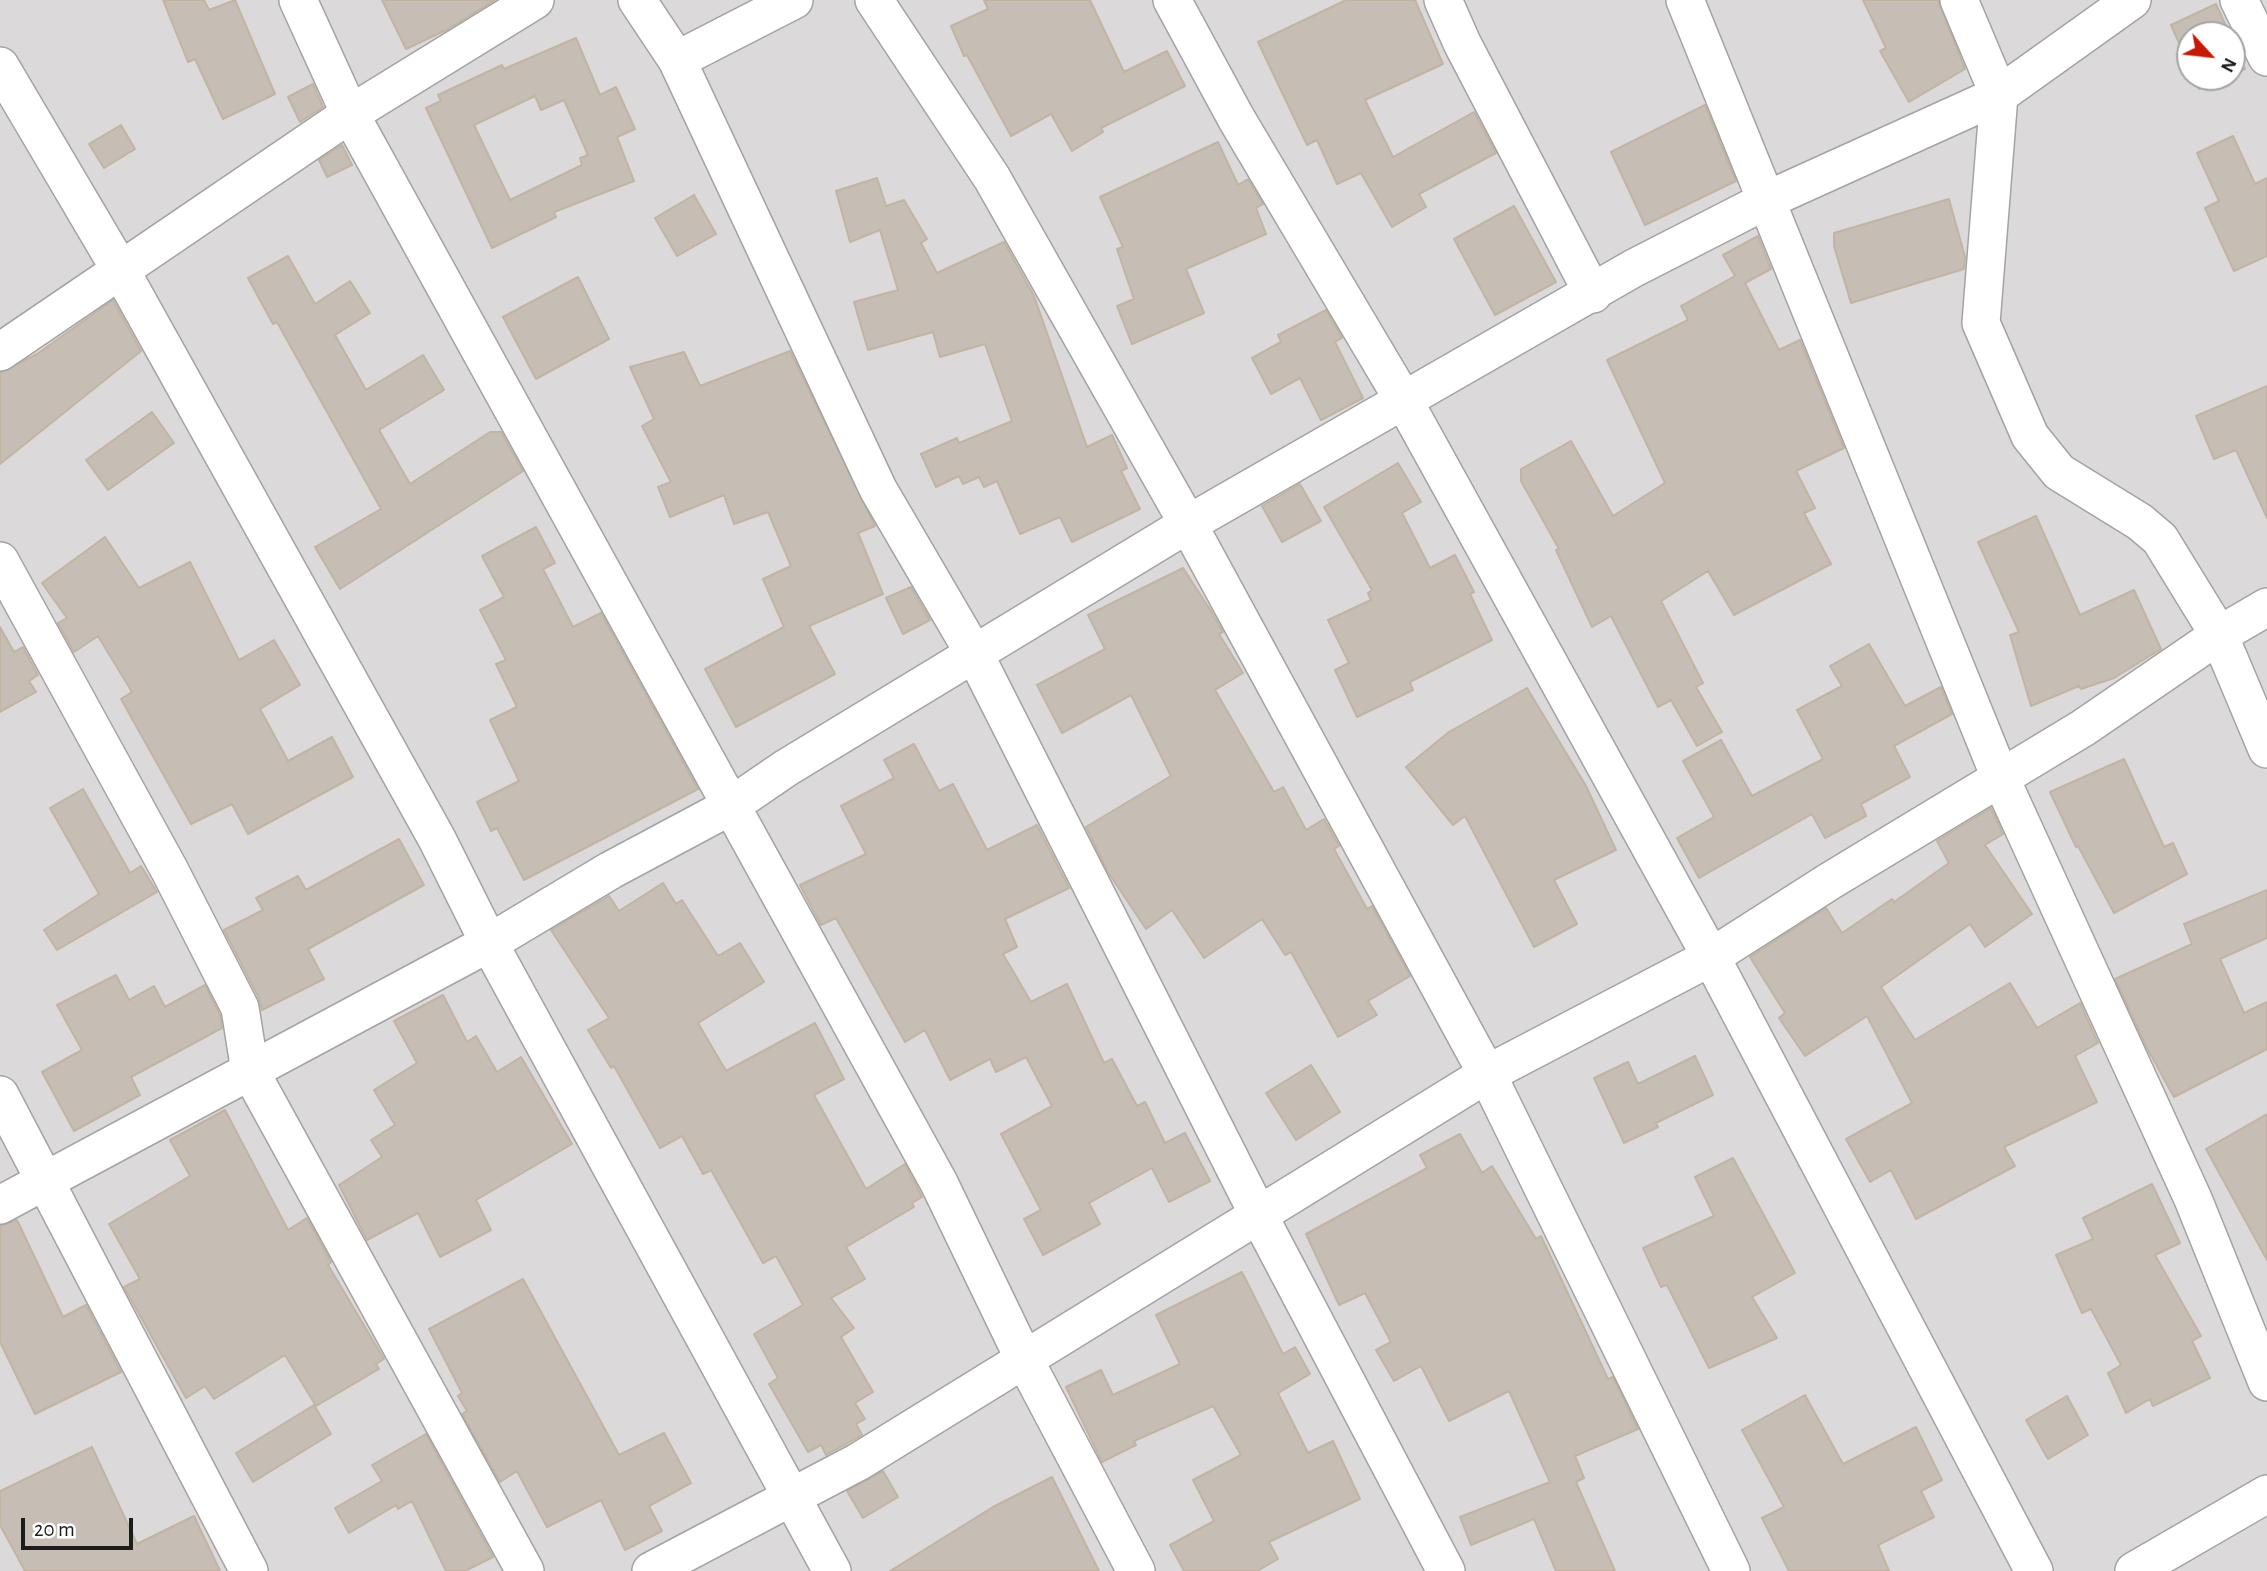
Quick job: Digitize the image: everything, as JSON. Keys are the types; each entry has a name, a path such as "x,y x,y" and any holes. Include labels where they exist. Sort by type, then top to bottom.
{"street":[{"path":"298,0 350,114 729,807 939,1183 1023,1357 1136,1571"},
{"path":"0,352 350,114 535,0"},
{"path":"637,0 677,60 878,489 975,655 1259,1216 1446,1571"},
{"path":"677,60 794,0"},
{"path":"874,0 992,178 1188,524 1487,1074 1731,1571"},
{"path":"1172,0 1236,118 1404,401 1711,957 2034,1571"},
{"path":"1443,0 1462,43 1593,294"},
{"path":"1685,0 2000,777 2193,1199 2267,1382"},
{"path":"1959,0 1998,95 1981,323 2030,436 2059,472 2140,522 2160,539 2219,635 2267,749"},
{"path":"0,1205 489,943 611,870 729,807 786,768 1188,524 1593,294 1634,268 1767,200 1998,95 2132,0"},
{"path":"2239,0 2267,57"},
{"path":"0,66 121,271 437,839 489,943 832,1571"},
{"path":"0,561 170,871 240,1007 250,1071 525,1571"},
{"path":"651,1571 858,1462 1023,1357 1259,1216 1487,1074 1711,957 2083,728 2219,635 2267,607"},
{"path":"0,1095 47,1180 249,1571"},
{"path":"2134,1571 2267,1494"}],"shaded area":[{"path":"0,0 2267,0 2267,1571 0,1571"}],"building":[{"path":"163,0 204,0 209,10 235,0 275,94 223,119 195,59 188,62"},
{"path":"382,0 495,0 448,29 406,49"},
{"path":"984,0 1090,0 1124,72 1167,51 1185,86 1101,128 1103,132 1072,151 1051,114 1011,136 967,55 964,56 951,26 988,9"},
{"path":"1346,0 1415,0 1443,64 1365,100 1393,157 1474,112 1496,153 1419,194 1426,207 1392,227 1361,173 1337,184 1317,140 1307,145 1258,42"},
{"path":"1863,0 1938,0 1965,69 1909,102 1880,51 1886,48"},
{"path":"2216,4 2224,21 2180,21"},
{"path":"2176,23 2176,36 2171,25"},
{"path":"576,38 600,95 616,87 635,129 617,137 634,181 554,212 556,217 492,248 426,108 441,101 438,95 502,65 504,69","holes":["535,96 541,110 564,100 588,155 580,158 582,165 510,200 474,125"]},
{"path":"313,84 323,107 300,122 288,97"},
{"path":"1705,105 1736,181 1645,225 1611,152"},
{"path":"121,125 135,149 104,168 89,144"},
{"path":"2233,136 2255,184 2267,178 2267,256 2234,271 2205,208 2219,201 2197,153"},
{"path":"1218,142 1238,185 1248,179 1263,204 1256,208 1266,234 1186,269 1204,313 1132,344 1117,306 1134,299 1117,249 1123,247 1100,197"},
{"path":"342,145 352,165 327,177 319,160"},
{"path":"877,178 886,206 904,200 927,239 921,243 937,273 1004,242 1034,296 1087,447 1112,435 1127,468 1121,471 1140,509 1072,542 1060,517 1020,534 997,481 984,487 979,477 963,484 959,476 936,487 921,454 957,438 959,443 1012,421 985,344 940,357 933,332 868,350 854,302 898,290 880,230 850,242 836,191"},
{"path":"694,195 716,234 677,256 655,218"},
{"path":"1949,199 1965,257 1964,269 1851,303 1834,246 1834,233"},
{"path":"1514,206 1556,282 1495,315 1454,239"},
{"path":"1758,236 1771,269 1745,283 1779,350 1800,340 1844,448 1796,471 1815,508 1804,513 1831,564 1734,615 1708,571 1661,601 1703,683 1696,687 1722,732 1697,746 1671,700 1658,707 1611,616 1592,627 1556,550 1559,549 1521,481 1521,469 1571,441 1613,516 1665,483 1607,360 1688,320 1681,306 1735,276 1723,255"},
{"path":"288,256 315,304 350,281 370,313 335,335 366,390 423,355 444,390 379,430 410,484 490,432 501,432 523,471 340,589 315,547 381,509 277,322 273,324 248,278"},
{"path":"578,277 609,339 536,379 503,317"},
{"path":"113,300 141,351 0,464 0,373 37,354"},
{"path":"1326,310 1342,338 1335,342 1363,398 1321,420 1300,378 1271,394 1252,358 1281,342 1278,335"},
{"path":"790,351 875,526 858,533 883,594 809,626 835,674 736,727 705,669 784,627 763,579 791,566 768,512 734,524 724,495 670,517 658,487 671,482 642,426 654,419 630,367 684,352 700,386"},
{"path":"2267,386 2267,518 2236,450 2214,459 2196,416"},
{"path":"152,412 174,443 108,490 86,460"},
{"path":"1398,463 1421,502 1402,513 1430,568 1455,555 1474,592 1470,594 1492,640 1410,682 1413,690 1357,717 1335,670 1349,663 1328,620 1371,600 1368,593 1372,590 1324,507"},
{"path":"1300,484 1321,521 1282,542 1262,506"},
{"path":"2036,516 2080,615 2134,590 2161,649 2114,678 2081,689 2079,686 2031,706 2010,635 2019,632 1978,542"},
{"path":"536,527 555,563 543,569 573,627 601,613 698,789 524,880 497,828 491,831 477,802 519,781 490,720 517,707 496,664 506,660 480,610 504,597 482,556"},
{"path":"105,537 139,588 190,562 239,660 274,640 300,685 260,709 288,761 332,737 353,777 248,834 232,804 191,824 121,699 132,692 98,636 74,652 58,623 67,618 42,583"},
{"path":"1183,568 1223,632 1219,634 1243,673 1215,690 1274,792 1283,787 1306,830 1324,819 1339,846 1334,849 1367,909 1372,906 1410,976 1368,1001 1377,1015 1338,1037 1291,952 1285,955 1262,919 1204,958 1172,910 1146,929 1108,872 1086,827 1171,776 1131,695 1062,733 1037,685 1105,649 1088,615"},
{"path":"911,587 930,620 903,634 886,598"},
{"path":"0,627 14,652 23,647 38,675 29,681 36,692 0,712"},
{"path":"1869,644 1905,706 1941,687 1952,714 1894,746 1910,777 1861,804 1866,816 1825,838 1812,814 1699,878 1677,838 1714,817 1683,761 1721,740 1752,796 1823,759 1797,710 1842,686 1830,666"},
{"path":"1527,688 1586,786 1616,850 1554,880 1577,924 1534,947 1465,816 1453,825 1406,767 1449,732"},
{"path":"914,744 939,791 953,784 987,850 1037,825 1069,888 1005,919 1017,947 1003,954 1031,1002 1067,984 1104,1063 1112,1059 1137,1106 1145,1102 1165,1143 1185,1133 1210,1181 1169,1202 1152,1168 1089,1203 1100,1224 1043,1255 1024,1219 1041,1210 1001,1134 1052,1106 1026,1057 996,1072 990,1059 950,1080 925,1030 905,1042 836,918 821,925 800,885 866,854 841,806 894,778 884,760"},
{"path":"2124,759 2164,847 2173,843 2187,874 2114,913 2078,846 2076,847 2050,792"},
{"path":"83,789 130,873 141,866 157,892 57,950 44,930 99,894 50,808"},
{"path":"1991,808 2003,834 1985,845 2032,914 1985,947 1970,924 1881,987 1915,1040 2010,983 2037,1028 2080,1003 2098,1043 2075,1056 2097,1102 2004,1147 2015,1166 1916,1219 1891,1170 1870,1182 1846,1139 1912,1103 1867,1016 1805,1056 1779,1018 1785,1013 1750,957 1826,908 1842,933 1892,899 1894,902 1949,863 1937,841"},
{"path":"399,839 424,885 308,949 324,979 262,1010 259,998 224,930 263,910 256,898 298,876 306,890"},
{"path":"663,883 676,904 682,900 718,956 740,943 764,982 698,1023 726,1071 815,1023 844,1079 814,1095 866,1189 905,1164 922,1197 912,1203 914,1207 846,1247 865,1279 831,1298 854,1328 841,1337 873,1392 855,1403 865,1419 856,1424 862,1435 826,1455 821,1445 808,1452 769,1384 778,1378 754,1334 803,1305 776,1256 763,1263 711,1170 703,1174 682,1136 660,1148 614,1066 611,1068 588,1030 609,1018 551,930 609,896 619,911"},
{"path":"2267,890 2267,938 2220,959 2244,1013 2267,1002 2267,1049 2174,1097 2147,1048 2115,979 2192,944 2184,924"},
{"path":"116,975 129,1000 154,986 165,1007 205,985 220,1015 222,1028 131,1077 140,1095 74,1131 42,1072 82,1050 57,1005"},
{"path":"443,995 467,1042 476,1036 497,1072 521,1057 572,1144 476,1200 491,1230 440,1257 418,1213 367,1240 339,1185 382,1157 371,1140 395,1125 374,1090 417,1063 394,1021"},
{"path":"1695,1056 1713,1095 1656,1123 1658,1127 1624,1143 1594,1078 1628,1062 1638,1084"},
{"path":"1311,1065 1340,1112 1296,1140 1266,1093"},
{"path":"225,1110 288,1230 307,1218 331,1262 328,1265 384,1359 376,1364 379,1369 316,1406 285,1355 214,1399 205,1386 186,1398 124,1287 140,1279 109,1224 190,1176 170,1140"},
{"path":"2267,1114 2267,1260 2206,1149"},
{"path":"1460,1134 1482,1173 1492,1166 1536,1239 1541,1236 1608,1379 1613,1377 1638,1429 1575,1456 1584,1478 1576,1482 1615,1571 1556,1571 1534,1519 1471,1545 1460,1517 1550,1482 1509,1391 1449,1421 1421,1366 1394,1381 1376,1350 1391,1342 1365,1293 1339,1305 1306,1234 1427,1168 1420,1155"},
{"path":"1733,1158 1795,1273 1752,1297 1777,1338 1709,1368 1667,1285 1661,1287 1643,1248 1714,1216 1695,1177"},
{"path":"2152,1184 2180,1243 2155,1255 2201,1336 2192,1341 2210,1378 2153,1406 2150,1399 2126,1413 2108,1373 2121,1365 2091,1309 2082,1313 2056,1255 2093,1239 2083,1218"},
{"path":"17,1220 63,1317 86,1305 121,1372 35,1414 0,1342 0,1226"},
{"path":"1242,1272 1283,1354 1295,1347 1310,1374 1278,1393 1308,1453 1333,1441 1360,1499 1269,1542 1278,1559 1257,1571 1184,1571 1170,1545 1214,1521 1193,1480 1241,1455 1213,1406 1134,1441 1136,1445 1102,1462 1066,1387 1101,1370 1113,1395 1180,1364 1156,1315"},
{"path":"523,1279 619,1455 664,1433 691,1483 649,1506 662,1531 625,1550 601,1500 547,1527 517,1471 500,1482 462,1414 467,1411 458,1396 462,1393 429,1329"},
{"path":"1805,1395 1843,1464 1916,1427 1942,1480 1921,1491 1934,1517 1878,1545 1889,1571 1789,1571 1762,1518 1784,1507 1742,1430"},
{"path":"2067,1396 2088,1435 2048,1459 2026,1420"},
{"path":"314,1405 331,1434 253,1482 236,1453"},
{"path":"426,1434 493,1557 465,1571 446,1571 412,1501 398,1509 396,1505 349,1533 335,1508 382,1481 372,1465"},
{"path":"92,1447 137,1544 194,1516 220,1571 25,1571 0,1525 0,1491"},
{"path":"883,1471 898,1497 863,1518 847,1491"},
{"path":"1052,1477 1099,1571 890,1571 993,1507"}]}
